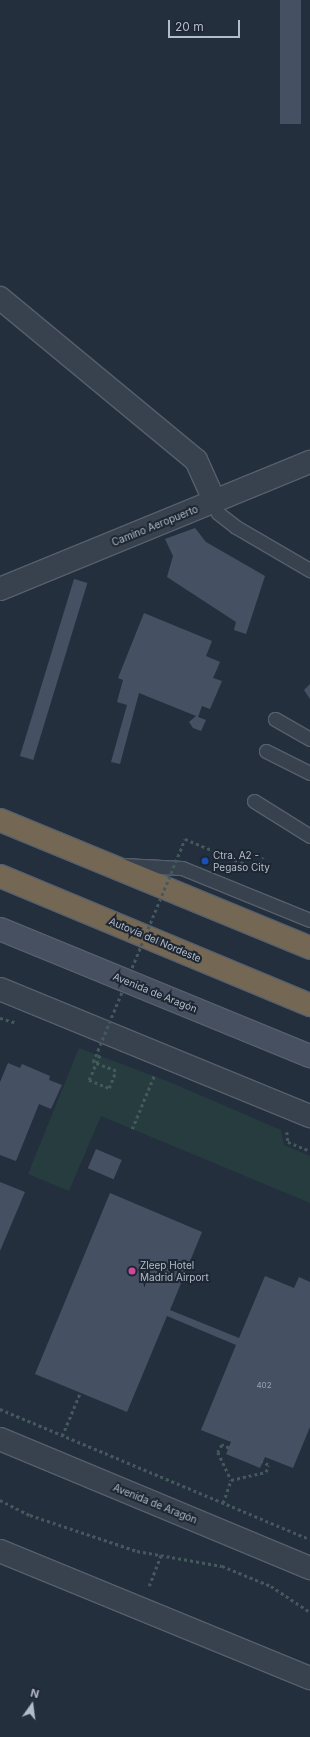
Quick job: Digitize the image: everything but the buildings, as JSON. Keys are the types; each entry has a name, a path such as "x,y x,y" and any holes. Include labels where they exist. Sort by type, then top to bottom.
{"highway":[{"path":"0,820 310,948"},
{"name":"Autovía del Nordeste","path":"0,876 310,1005"}],"street":[{"path":"0,298 196,460 215,502"},
{"name":"Camino Aeropuerto","path":"0,589 310,462"},
{"name":"Avenida de Aragón","path":"0,929 310,1056"},
{"path":"0,988 310,1116"},
{"name":"Avenida de Aragón","path":"0,1439 310,1568"},
{"path":"0,1551 310,1678"}],"lane":[{"path":"215,502 218,513 236,527 310,570"},
{"path":"276,719 310,739"},
{"path":"266,751 310,773"},
{"path":"254,801 310,836"},
{"path":"108,865 182,868 310,920"}],"path":[{"path":"101,1051 89,1080 109,1088 116,1071 93,1062 185,839 257,869 263,857"},
{"path":"132,1129 156,1072"},
{"path":"62,1436 80,1393"},
{"path":"0,1410 310,1539"},
{"path":"223,1502 231,1480 218,1452 222,1445 229,1448"},
{"path":"231,1480 266,1472 268,1465 262,1462"},
{"path":"0,1500 30,1516 137,1551 222,1566 271,1586 310,1612"},
{"path":"148,1588 161,1555"}],"green space":[{"path":"79,1048 167,1081 281,1130 284,1145 310,1156 310,1203 101,1116 69,1191 28,1174"}],"place":[{"name":"Ctra. A2 - Pegaso City","path":"205,861"},
{"name":"Zleep Hotel Madrid Airport","path":"132,1271"}]}
